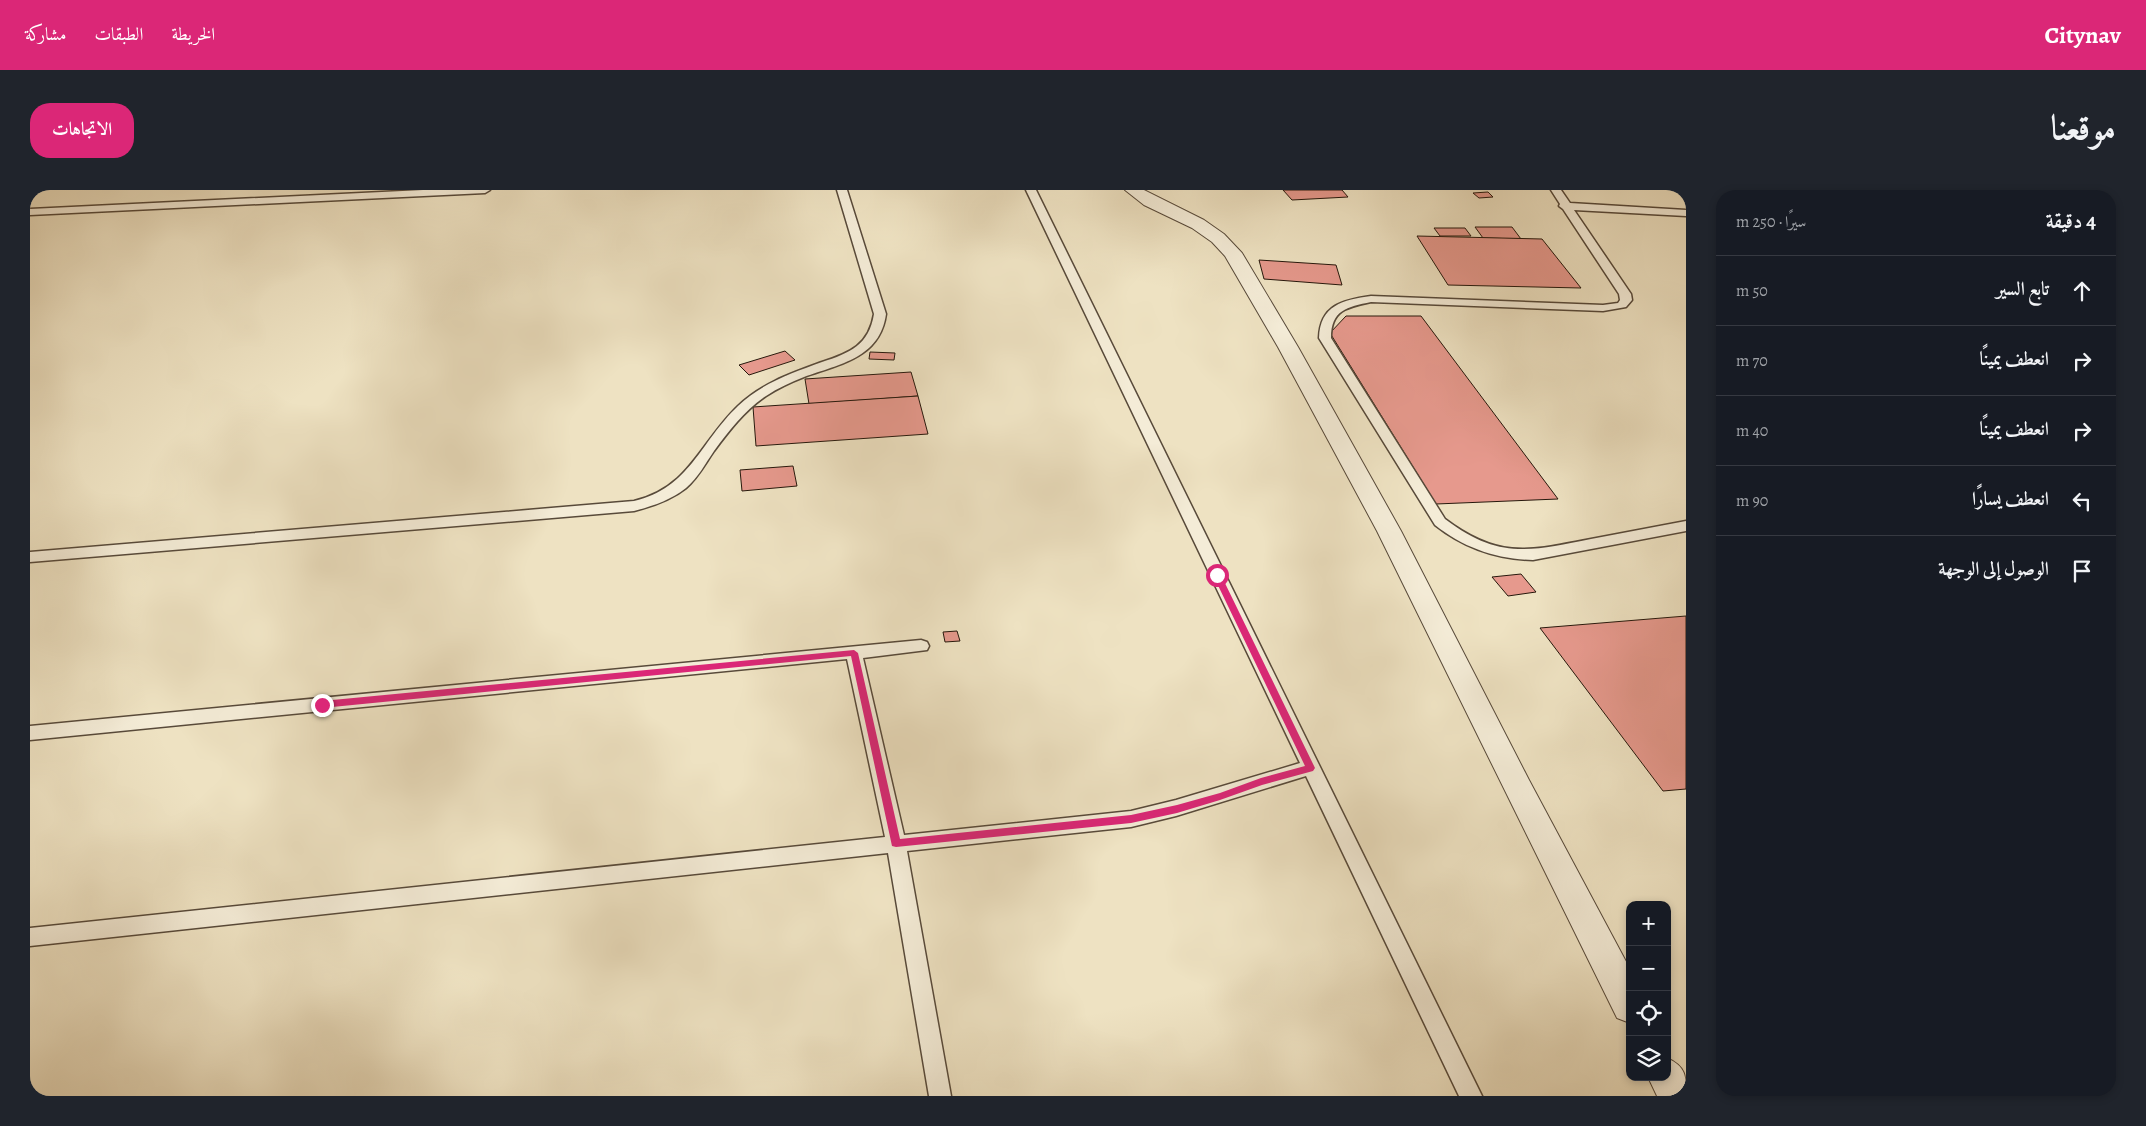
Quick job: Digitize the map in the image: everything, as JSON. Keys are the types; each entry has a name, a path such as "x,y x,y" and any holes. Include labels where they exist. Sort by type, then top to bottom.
{"street":[{"path":"1133,190 1150,201 1198,224 1218,238 1233,253 1288,347 1389,531 1517,787 1626,998"},
{"path":"1669,1081 1677,1096"}],"lane":[{"path":"30,212 485,190"},
{"path":"30,558 634,506 666,495 679,487 688,478 736,415 753,399 797,375 852,354 864,347 877,331 880,314 842,190"},
{"path":"1031,190 1310,768 1471,1096"},
{"path":"1556,190 1564,206 1625,294 1626,300 1622,304 1603,308 1371,299 1353,302 1329,316 1324,326 1325,338 1440,522 1454,534 1472,544 1506,554 1533,555 1686,526"},
{"path":"1564,206 1686,213"},
{"path":"30,733 921,646"},
{"path":"854,653 896,843 940,1096"},
{"path":"30,937 1131,819 1177,809 1261,781 1310,768"}],"building":[{"path":"1283,190 1342,190 1348,197 1292,200"},
{"path":"1488,192 1493,197 1479,198 1473,193"},
{"path":"1475,227 1512,227 1521,239 1483,238"},
{"path":"1434,228 1465,228 1471,236 1440,236"},
{"path":"1417,236 1542,239 1581,288 1448,285"},
{"path":"1259,260 1336,265 1342,285 1264,279"},
{"path":"1346,316 1421,316 1558,499 1436,504 1330,333"},
{"path":"785,351 795,360 749,375 739,365"},
{"path":"870,352 895,353 894,360 869,359"},
{"path":"911,372 918,396 809,404 805,379"},
{"path":"918,396 928,434 756,446 753,407"},
{"path":"793,466 797,486 742,491 740,470"},
{"path":"1521,574 1536,592 1508,596 1492,577"},
{"path":"1686,616 1686,789 1663,791 1540,628"},
{"path":"957,631 960,641 945,642 943,632"}],"route":[{"path":"322,705 854,653 896,843 1131,819 1177,809 1261,781 1310,768 1217,575"}]}
